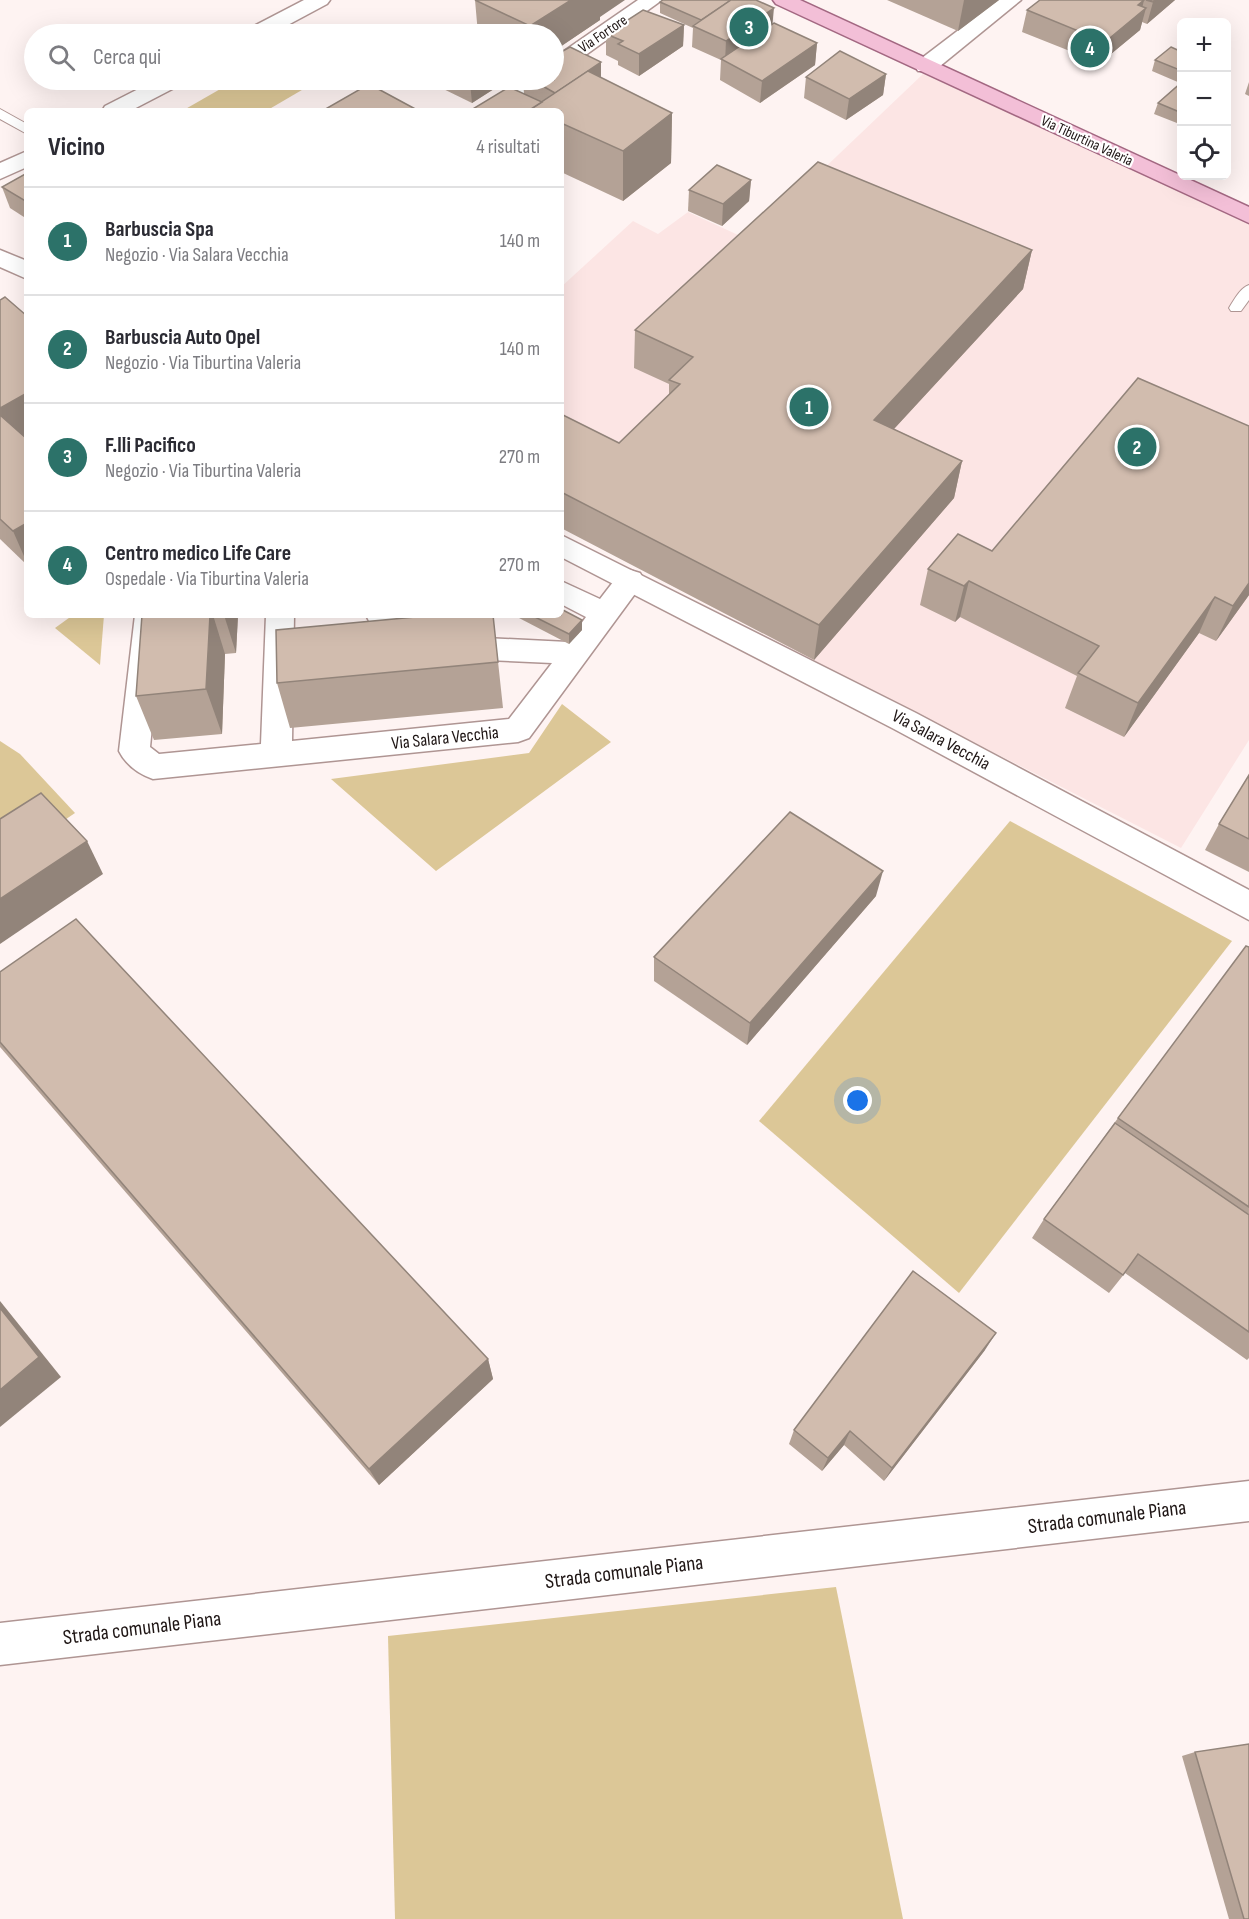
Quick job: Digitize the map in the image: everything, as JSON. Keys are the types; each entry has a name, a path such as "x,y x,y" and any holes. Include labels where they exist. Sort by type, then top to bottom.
{"main road":[{"name":"Via Tiburtina Valeria","path":"783,0 1249,216"}],"street":[{"path":"275,24 320,0"},
{"name":"Via Fortore","path":"564,60 652,0"},
{"path":"926,66 1011,0"},
{"path":"119,108 153,90"},
{"path":"494,108 521,90"},
{"path":"0,172 24,160"},
{"path":"0,258 24,270"},
{"name":"Via Salara Vecchia","path":"564,547 905,721 1249,906"},
{"name":"Via Salara Vecchia","path":"149,618 134,751 153,767 518,730 630,580"},
{"path":"564,593 604,614"},
{"path":"276,755 280,618"},
{"path":"386,618 441,647 575,653"},
{"name":"Strada comunale Piana","path":"0,1644 1249,1501"}],"lane":[{"path":"0,113 24,128"},
{"path":"1236,308 1249,290"}],"shaded area":[{"path":"923,74 1059,133 1249,221 1249,740 1181,848 838,673 564,529 564,284 633,221 658,234 688,212 749,240"},
{"path":"219,90 302,90 271,108 187,108"},
{"path":"69,618 104,618 100,665 55,628"},
{"path":"562,704 611,742 436,871 331,779 529,753"},
{"path":"0,741 20,754 75,813 0,864"},
{"path":"1010,821 1232,941 959,1293 759,1121"},
{"path":"836,1587 903,1919 395,1919 388,1636"}],"building":[{"path":"475,0 571,0 533,24 526,24"},
{"path":"663,0 731,0 701,20 660,2"},
{"path":"731,0 756,0 774,8 726,41 693,26"},
{"path":"1040,0 1144,0 1138,5 1146,8 1105,42 1027,10"},
{"path":"643,10 684,25 639,54 618,44 623,41 606,34"},
{"path":"774,23 817,43 762,81 721,59"},
{"path":"570,47 601,62 564,87 564,50"},
{"path":"1171,47 1177,50 1177,69 1155,60"},
{"path":"840,51 886,74 849,99 806,77"},
{"path":"588,71 672,113 623,151 564,124 564,108 532,108 560,90 564,90 564,87"},
{"path":"1177,86 1177,111 1158,103"},
{"path":"359,90 380,90 413,108 327,108"},
{"path":"504,90 516,90 542,102 533,108 474,108"},
{"path":"818,162 1032,250 874,420 962,461 819,625 564,494 564,416 619,443 680,384 669,380 693,357 635,330"},
{"path":"717,165 751,180 723,204 689,190"},
{"path":"24,175 24,200 2,187"},
{"path":"5,297 24,313 24,395 0,408 0,300"},
{"path":"1138,378 1249,426 1249,583 1233,606 1215,597 1138,703 1078,673 1099,646 969,581 964,586 928,569 958,534 992,551"},
{"path":"0,415 24,436 24,525 13,531 0,519"},
{"path":"564,611 582,620 569,634 537,618 564,618"},
{"path":"142,618 210,618 206,689 136,696"},
{"path":"405,618 493,618 498,662 277,683 276,630"},
{"path":"1249,775 1249,839 1219,824"},
{"path":"41,793 87,841 0,899 0,819"},
{"path":"790,812 883,871 750,1023 654,957"},
{"path":"76,919 488,1359 369,1469 0,1042 0,972"},
{"path":"1246,946 1249,947 1249,1207 1118,1118"},
{"path":"1115,1123 1249,1215 1249,1332 1138,1254 1123,1275 1044,1219"},
{"path":"913,1271 996,1333 892,1468 850,1431 828,1458 794,1430"},
{"path":"0,1308 39,1357 0,1390"},
{"path":"1249,1744 1249,1919 1244,1919 1195,1752"}],"place":[{"name":"F.lli Pacifico","path":"749,27"},
{"name":"Centro medico Life Care","path":"1090,48"},
{"name":"Barbuscia Spa","path":"809,407"},
{"name":"Barbuscia Auto Opel","path":"1137,447"}]}
